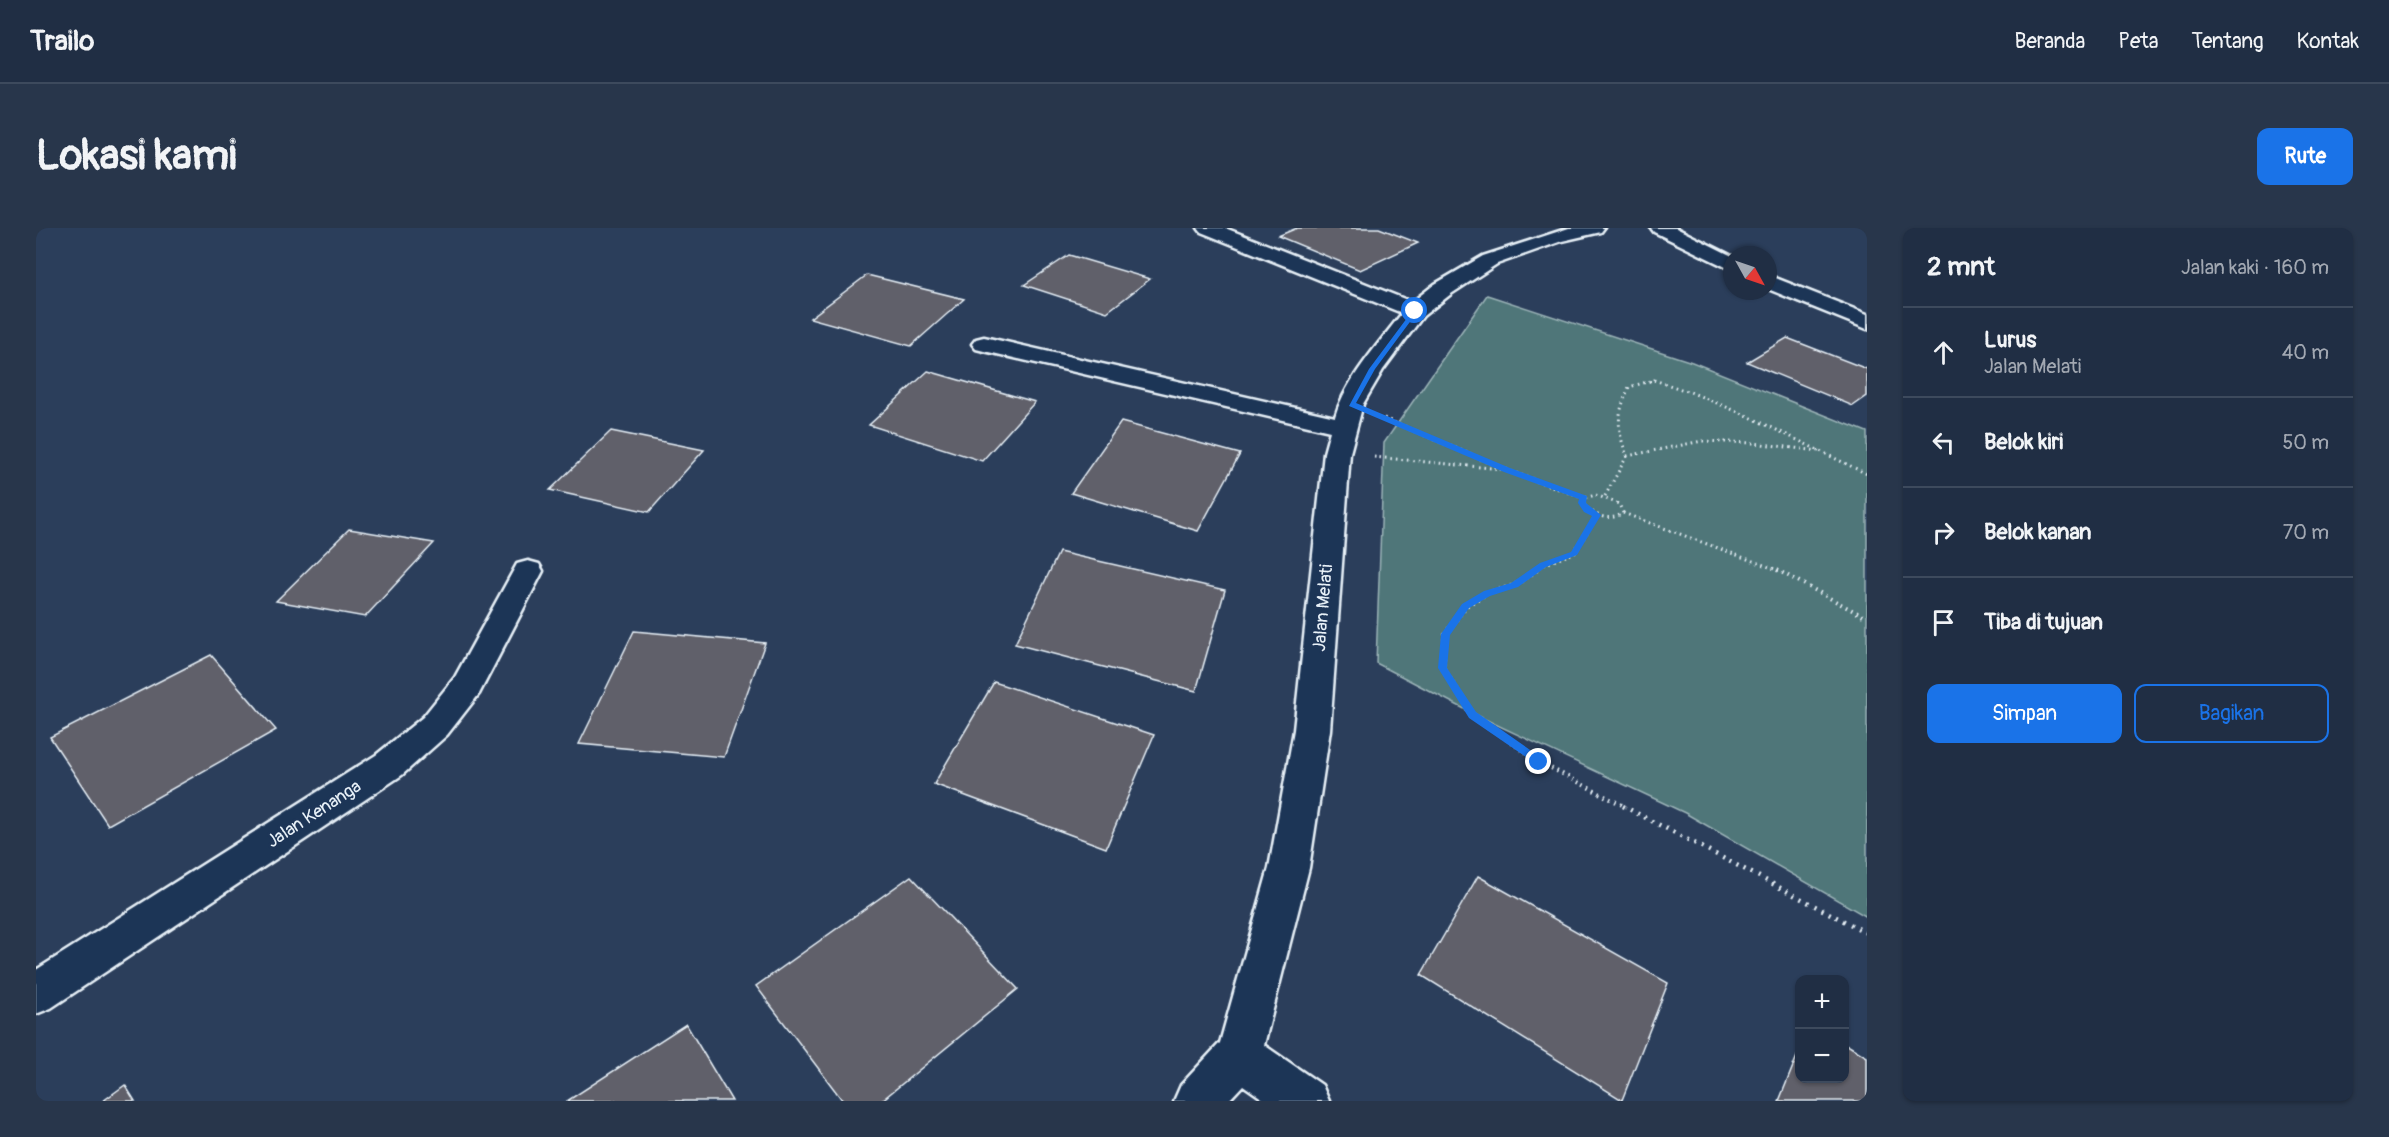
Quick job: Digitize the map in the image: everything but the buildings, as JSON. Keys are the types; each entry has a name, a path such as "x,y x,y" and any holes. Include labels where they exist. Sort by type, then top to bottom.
{"street":[{"path":"1208,228 1415,311"},
{"name":"Jalan Melati","path":"1197,1101 1239,1054 1289,868 1311,730 1344,428 1372,369 1415,311 1443,289 1490,260 1556,237 1594,228"},
{"path":"1661,228 1723,259"},
{"path":"1777,285 1867,322"},
{"path":"984,344 1344,428"},
{"name":"Jalan Kenanga","path":"36,994 389,765 428,732 467,685 528,571"},
{"path":"1239,1054 1306,1101"}],"path":[{"path":"1605,496 1626,456 1617,431 1619,410 1629,387 1654,380 1748,416 1823,452 1846,466 1867,474"},
{"path":"1344,428 1507,470 1584,498 1596,495 1605,496 1619,504 1623,508 1623,513"},
{"path":"1344,428 1507,470"},
{"path":"1626,456 1702,441 1753,442 1823,452"},
{"path":"1584,498 1582,503 1587,510 1597,515 1618,517 1623,513"},
{"path":"1623,513 1776,569 1796,578 1831,602 1867,618"},
{"path":"1597,515 1574,554 1543,565 1515,585 1487,594 1466,606 1445,634 1443,668 1473,715 1539,762 1867,933"}],"green space":[{"path":"1487,295 1692,362 1867,432 1867,917 1685,813 1478,716 1376,663 1384,443"}],"route":[{"path":"1415,311 1372,369 1352,404 1507,470 1584,498 1582,503 1587,510 1597,515 1574,554 1543,565 1515,585 1487,594 1466,606 1445,634 1443,668 1473,715 1539,762"}]}
